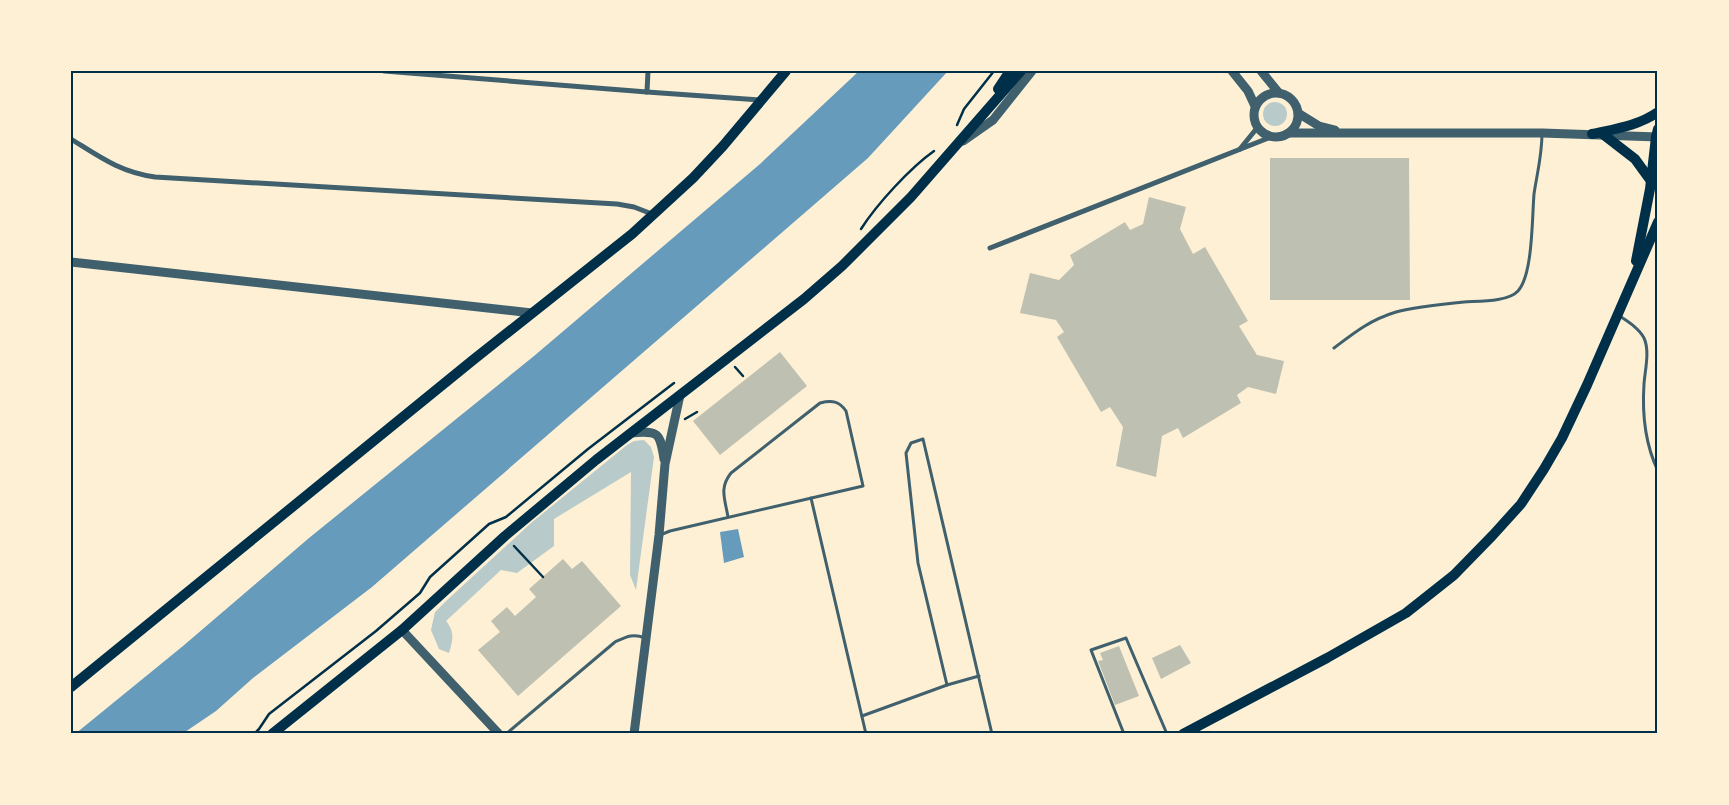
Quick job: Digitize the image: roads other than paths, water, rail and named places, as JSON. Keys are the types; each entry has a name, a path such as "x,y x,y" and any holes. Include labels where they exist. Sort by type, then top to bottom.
{"main road":[{"path":"71,688 632,234 693,178 786,71"},
{"path":"980,116 1010,71"},
{"path":"272,734 402,630 505,536 596,460 804,299 842,266 911,197 1021,71"},
{"path":"1592,134 1635,124 1650,118 1658,112"},
{"path":"1604,134 1635,159 1651,182"},
{"path":"1633,279 1651,182 1657,135"},
{"path":"1183,734 1327,658 1406,613 1466,564 1521,504 1562,438 1658,222"}],"street":[{"path":"384,71 762,100"},
{"path":"647,92 648,71"},
{"path":"954,147 993,120 1032,71"},
{"path":"1232,71 1248,91 1255,106"},
{"path":"990,248 1271,137 1284,136 1289,133 1298,121 1298,113 1292,100 1279,93 1261,71"},
{"path":"1271,137 1257,128 1254,116 1255,106 1260,99 1272,93 1279,93"},
{"path":"1298,113 1319,126 1345,133"},
{"path":"1240,149 1257,128"},
{"path":"1289,133 1657,135"},
{"path":"71,139 122,169 155,177 617,204 634,207 652,214"},
{"path":"71,262 532,313"},
{"path":"634,734 659,535 665,464 680,395"},
{"path":"631,433 651,432 659,436 665,464"},
{"path":"402,630 499,734"}],"lane":[{"path":"1334,348 1368,323 1397,312 1496,300 1518,292 1526,279 1534,194 1542,156 1542,133"},
{"path":"1618,315 1639,330 1645,339 1647,351 1644,386 1646,433 1650,456 1658,471"},
{"path":"659,535 863,486 846,411 842,406 836,401 820,402 731,472 725,481 723,490 728,517"},
{"path":"947,685 918,563 906,453 911,443 923,439 992,734"},
{"path":"811,498 866,734"},
{"path":"506,734 615,642 631,635 639,635 646,638"},
{"path":"1124,734 1091,650 1126,638 1166,734"},
{"path":"862,716 947,685 979,676"}],"water":[{"path":"859,71 948,71 868,158 372,587 253,678 216,711 182,734 75,734 183,646 309,538 534,356 760,164"},
{"path":"738,529 744,557 724,563 720,532"}]}
